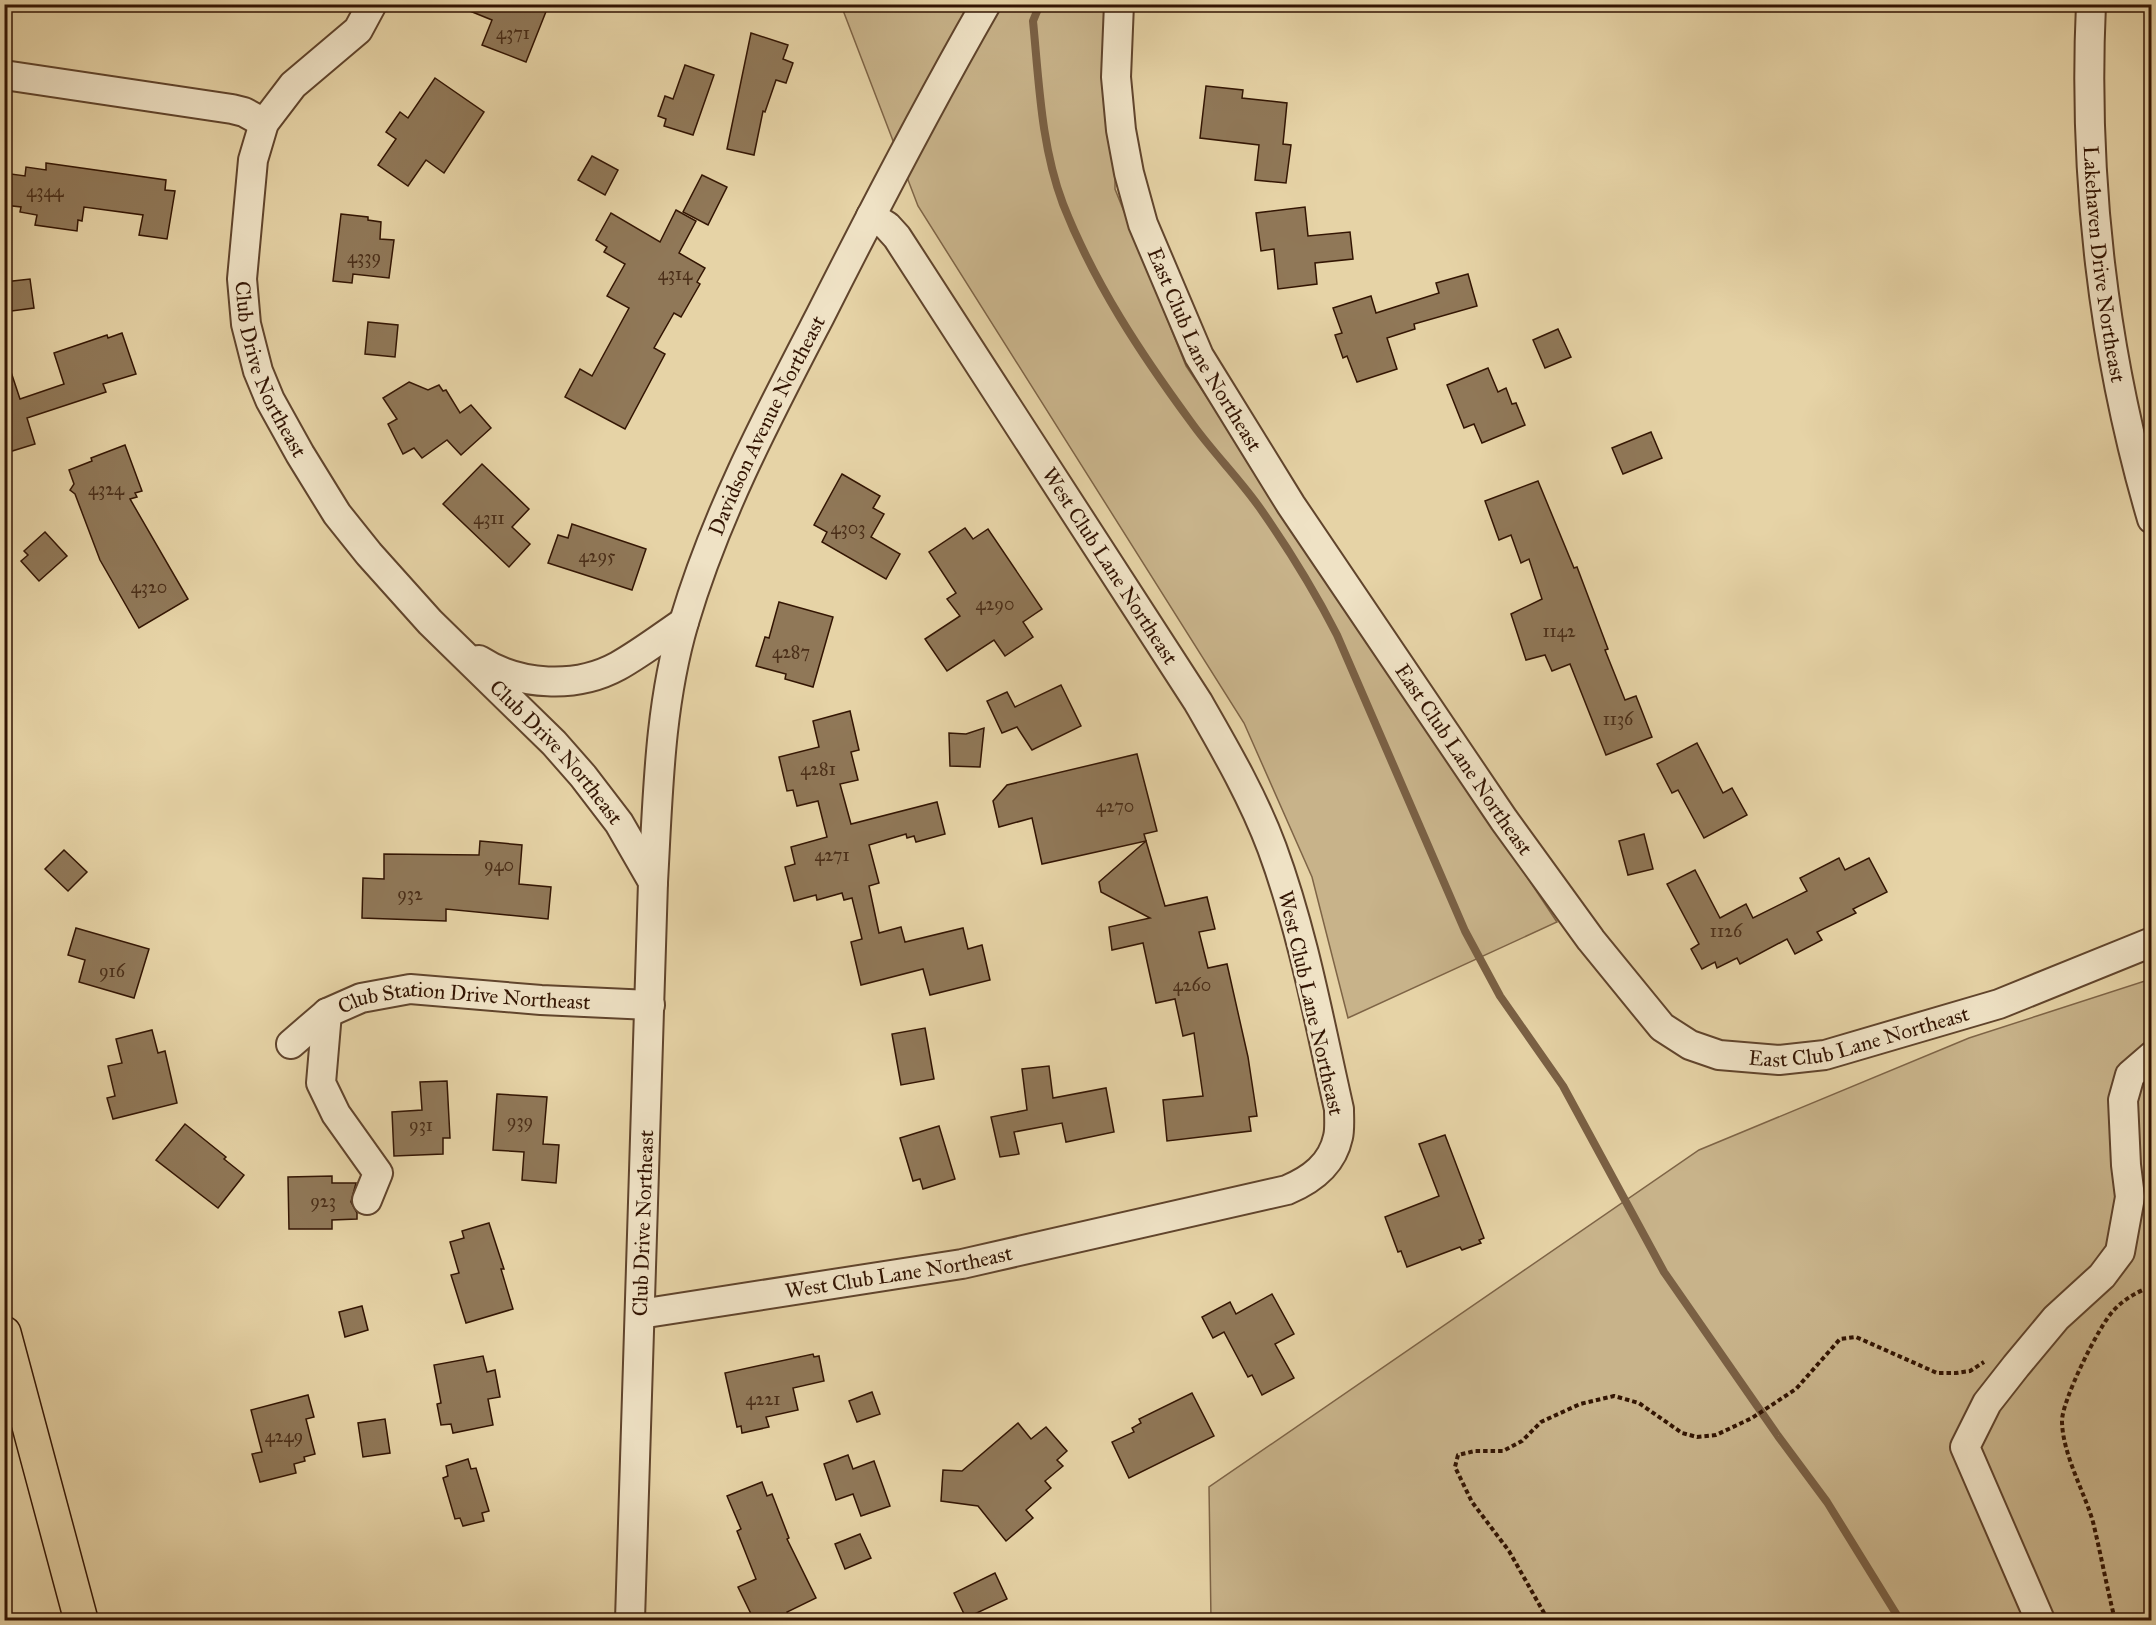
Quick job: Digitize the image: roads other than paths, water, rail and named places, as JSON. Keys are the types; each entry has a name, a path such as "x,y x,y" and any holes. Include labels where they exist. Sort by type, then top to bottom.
{"main road":[{"path":"4,1333 81,1620"}],"street":[{"name":"Club Drive Northeast","path":"372,4 358,30 293,85 264,123 253,160 242,279 246,324 258,371 270,400 337,514 417,608 554,743 584,776 619,823 653,882 630,1620"},
{"name":"Davidson Avenue Northeast","path":"653,882 661,741 670,682 684,622 721,516 749,453 871,216 943,79 987,4"},
{"name":"East Club Lane Northeast","path":"1119,4 1116,77 1121,130 1129,173 1143,224 1199,356 1291,505 1504,820 1591,940 1662,1027 1690,1045 1719,1055 1779,1060 1825,1055 1999,1004 2151,942"},
{"name":"Lakehaven Drive Northeast","path":"2091,4 2089,138 2098,246 2116,369 2151,519"},
{"path":"4,75 232,109 244,112 264,123"},
{"name":"West Club Lane Northeast","path":"640,1314 962,1264 1287,1190 1305,1183 1321,1170 1332,1155 1339,1136 1339,1109 1298,925 1272,847 1238,771 1198,702 897,237 887,226 871,216"},
{"path":"455,645 484,664 508,674 541,682 567,682 617,667 684,622"},
{"name":"Club Station Drive Northeast","path":"291,1044 327,1013 361,998 410,989 541,1000 650,1005"},
{"path":"327,1013 321,1083 336,1114 378,1173 367,1200"},
{"path":"2040,1620 1965,1447 1987,1403 2016,1366 2056,1318 2102,1276 2120,1252 2130,1197 2123,1100 2130,1075 2151,1056"}],"waterway":[{"path":"1040,4 1033,21 1045,137 1063,204 1089,262 1120,317 1154,370 1262,511 1320,603 1337,635 1465,931 1500,996 1563,1086 1664,1272 1778,1436 1827,1502 1900,1620"}]}
